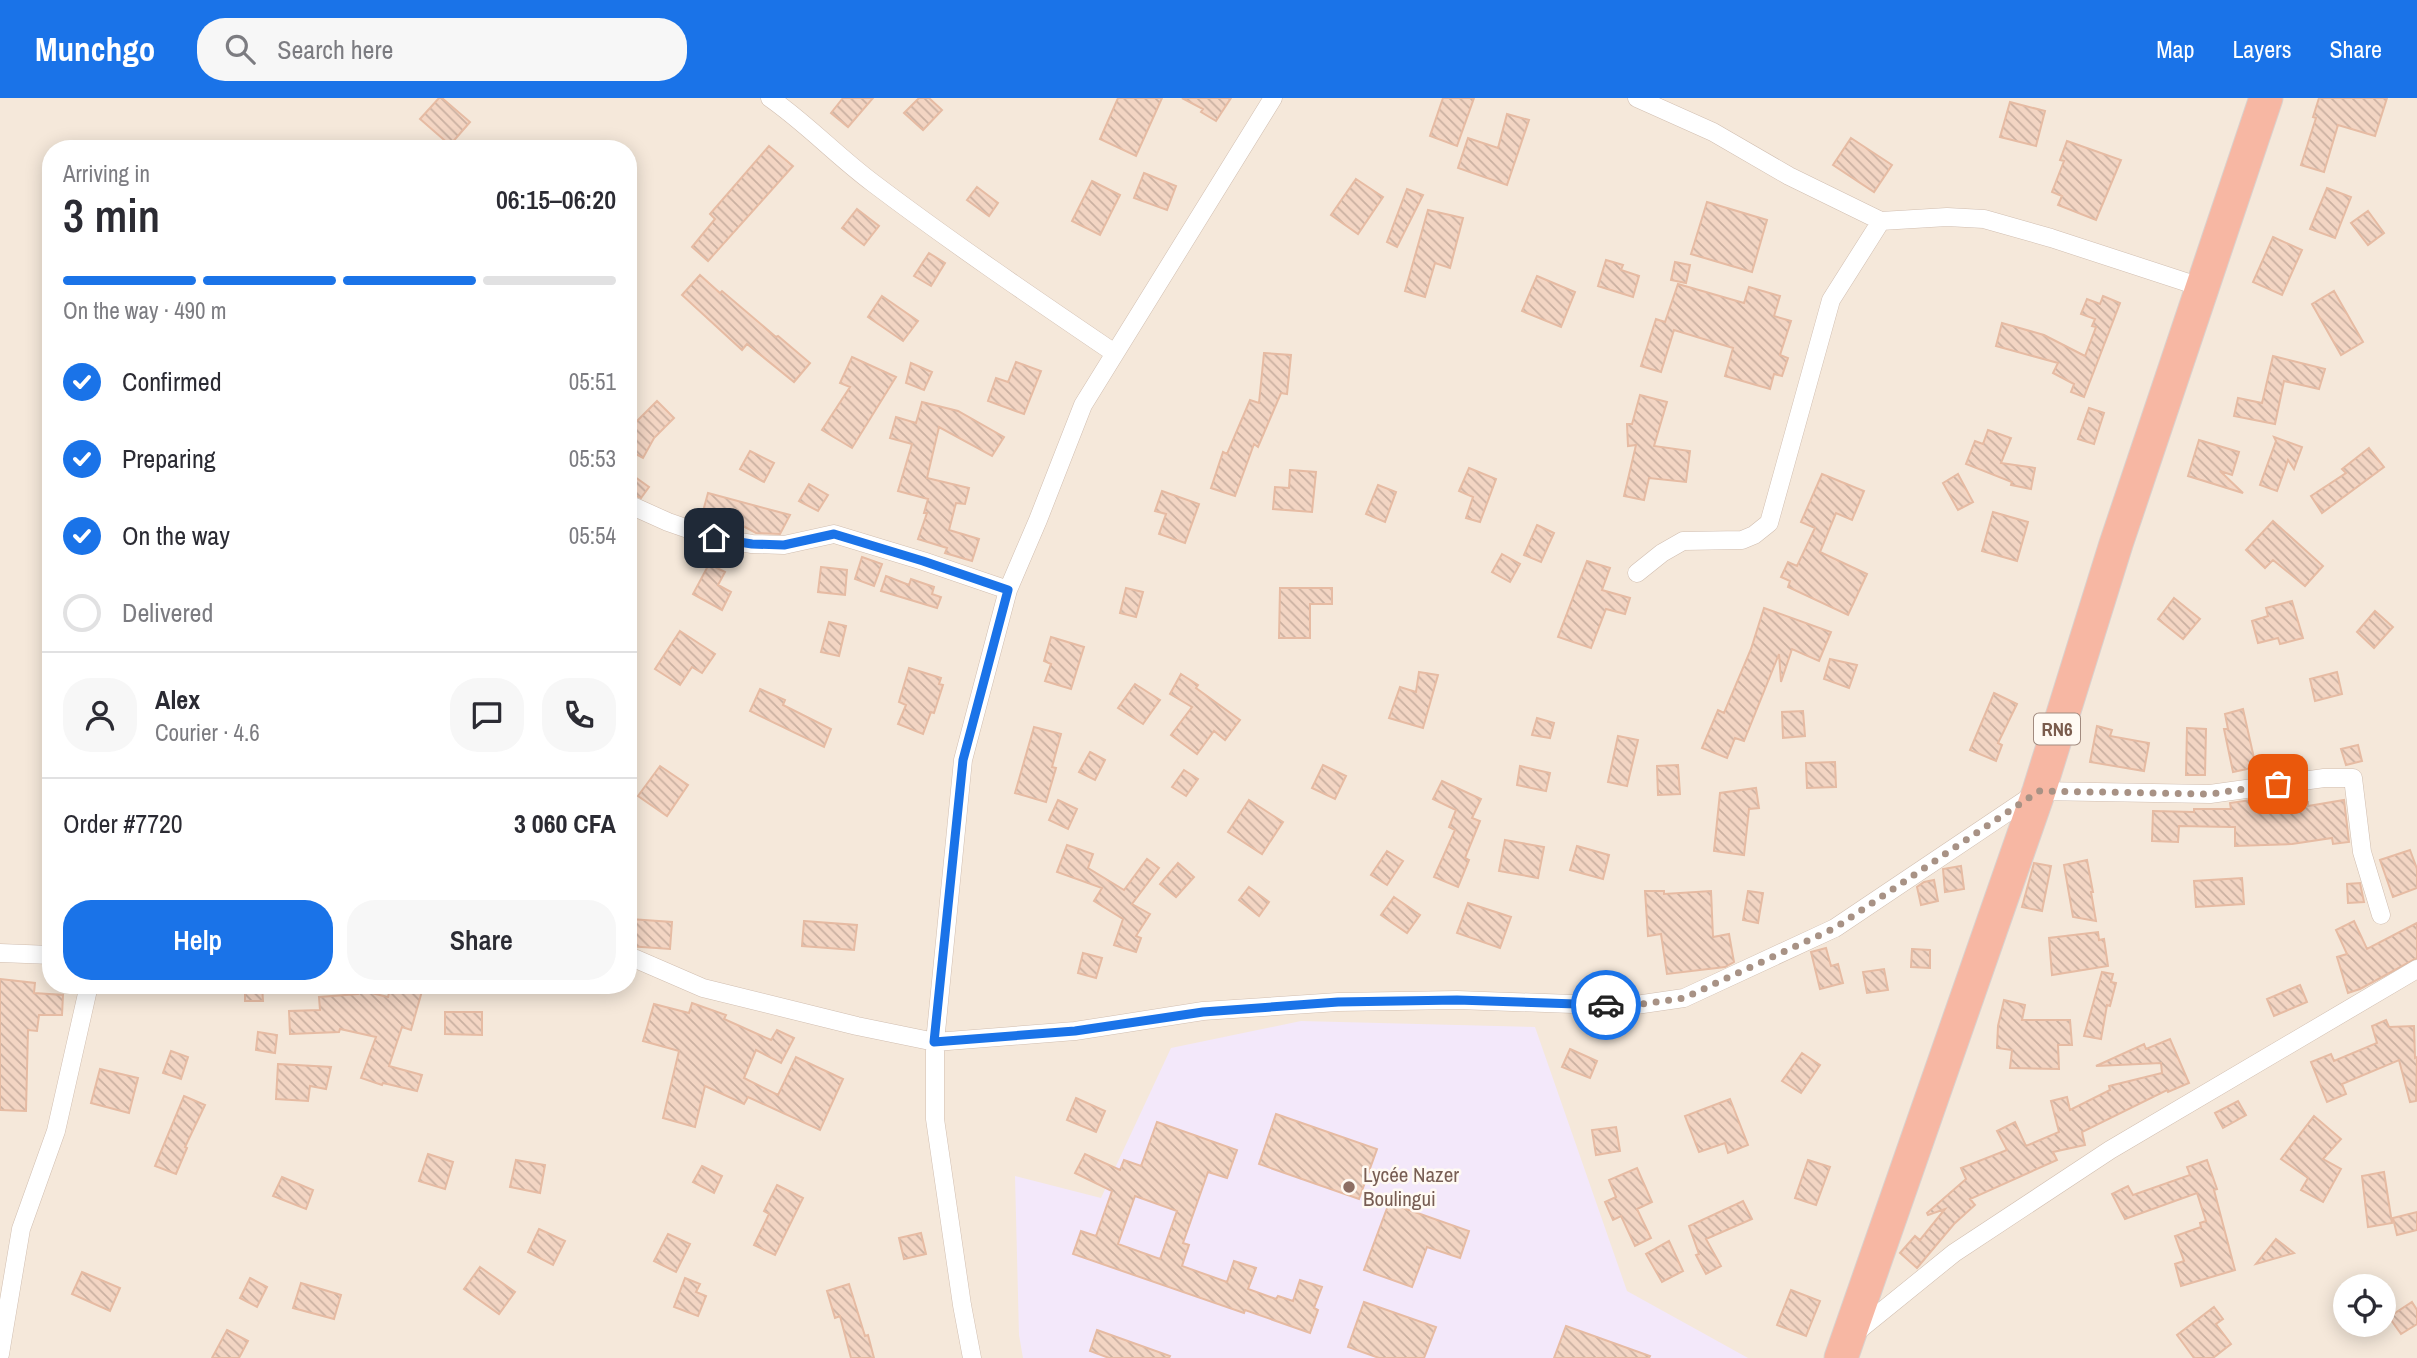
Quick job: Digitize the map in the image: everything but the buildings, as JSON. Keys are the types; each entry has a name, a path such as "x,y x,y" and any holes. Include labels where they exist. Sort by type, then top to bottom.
{"highway":[{"name":"RN6","path":"1844,1350 2039,791 2116,544 2266,98"}],"street":[{"path":"770,98 802,121 839,157 945,237 1113,352"},
{"path":"972,1358 935,1119 934,1042 963,760 1008,590 1083,405 1113,352 1273,98"},
{"path":"1637,98 1713,132 1788,176 1881,220 1947,217 1984,219 2204,288"},
{"path":"1637,573 1662,553 1683,541 1742,540 1754,535 1769,523 1831,300 1881,220"},
{"path":"637,508 714,538 752,544 784,545 834,534 1008,590"},
{"path":"637,959 703,988 934,1042 1075,1031 1203,1012 1338,1002 1457,1000 1629,1006 1684,998 1835,928 2039,791 2210,794 2324,778 2353,778 2362,852 2381,915"},
{"path":"0,953 42,955"},
{"path":"1844,1350 1954,1252 2088,1165 2417,969"},
{"path":"0,1354 21,1229 56,1131 87,994"}],"shaded area":[{"path":"0,98 2417,98 2417,1358 0,1358"},
{"name":"Lycée Nazer Boulingui","path":"1301,1021 1535,1027 1627,1291 1748,1358 1023,1358 1019,1335 1015,1176 1101,1198 1171,1048"}],"way so far":[{"path":"1606,1005 1629,1006 1684,998 1835,928 2039,791 2210,794 2278,784"}],"place":[{"name":"Lycée Nazer Boulingui","path":"1349,1187"}],"route":[{"path":"714,538 752,544 784,545 834,534 1008,590 963,760 934,1042 1075,1031 1203,1012 1338,1002 1457,1000 1606,1005"}]}
